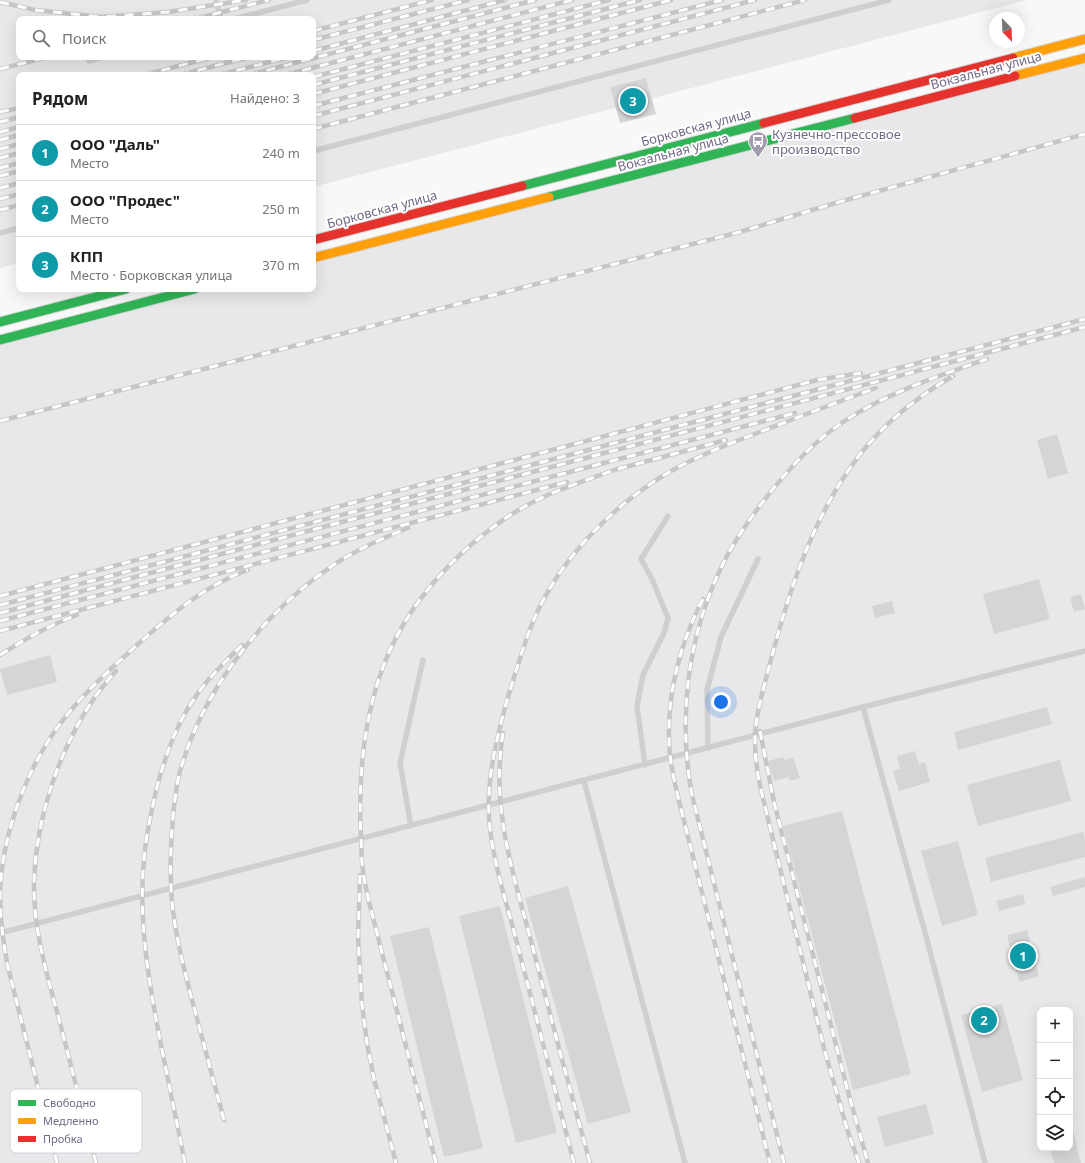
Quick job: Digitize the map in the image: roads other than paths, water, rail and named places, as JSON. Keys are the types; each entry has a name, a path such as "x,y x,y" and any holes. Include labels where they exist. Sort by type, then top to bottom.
{"main road":[{"name":"Борковская улица","path":"316,239 1085,39"},
{"name":"Вокзальная улица","path":"316,257 1085,58"},
{"path":"0,322 115,292"},
{"path":"0,340 184,292"}],"lane":[{"path":"216,0 219,16"},
{"path":"246,16 307,0"},
{"path":"316,150 888,0"},
{"path":"0,233 16,229"},
{"path":"645,765 637,706 643,674 664,633 668,618 652,579 641,559 668,516"},
{"path":"708,748 707,690 721,638 758,559"},
{"path":"0,933 864,707 1085,651"},
{"path":"411,826 400,763 423,660"},
{"path":"864,707 985,1163"},
{"path":"584,781 685,1163"}],"railway":[{"path":"114,16 168,12 246,0"},
{"path":"207,16 269,0"},
{"path":"316,30 432,0"},
{"path":"316,39 468,0"},
{"path":"316,50 505,0"},
{"path":"316,57 535,0"},
{"path":"296,72 572,0"},
{"path":"316,76 609,0"},
{"path":"316,84 640,0"},
{"path":"316,93 671,0"},
{"path":"316,105 722,0"},
{"path":"316,115 755,0"},
{"path":"316,128 805,0"},
{"path":"0,2 35,10 92,16"},
{"path":"0,69 36,60"},
{"path":"156,72 202,60"},
{"path":"192,72 238,60"},
{"path":"231,72 277,60"},
{"path":"260,72 306,60"},
{"path":"0,112 16,109"},
{"path":"0,122 16,118"},
{"path":"0,132 16,128"},
{"path":"0,421 736,233 839,202 1085,134"},
{"path":"0,140 16,136"},
{"path":"0,149 16,145"},
{"path":"0,158 16,154"},
{"path":"0,168 16,164"},
{"path":"0,176 16,172"},
{"path":"0,188 16,184"},
{"path":"0,199 16,195"},
{"path":"0,210 16,206"},
{"path":"0,605 1085,319"},
{"path":"0,613 1085,327"},
{"path":"784,1163 692,795 688,766 686,708 688,679 700,622 709,595 738,536 778,483 808,450 843,422 877,402 913,386 987,359"},
{"path":"0,596 817,380 861,373"},
{"path":"859,1163 848,1132 825,1052 760,786 755,752 756,722 783,615 811,539 835,491 860,454 883,428 910,405 953,376"},
{"path":"574,1163 500,882 490,832 489,788 496,746 509,694 532,624 542,602 555,580 585,541 621,506 661,477 709,452 876,388"},
{"path":"0,621 795,413"},
{"path":"618,469 726,440"},
{"path":"436,1163 369,902 362,866 360,817 361,774 366,730 376,688 390,649 409,615 445,569 473,543 505,518 530,504 569,486 623,467"},
{"path":"0,631 567,482"},
{"path":"224,1120 186,976 173,914 171,841 174,806 181,768 205,708 241,653 262,628 285,604 309,583 335,564 371,544 408,528"},
{"path":"38,1089 7,963 2,928 0,893 5,849 26,783 47,742 60,724 87,692 107,672 163,622 189,602 217,584 248,570"},
{"path":"703,599 688,632 677,666 669,719 670,753 679,801 770,1163"},
{"path":"0,655 57,623 77,615"},
{"path":"185,1163 149,976 142,906 145,850 156,791 167,755 181,720 199,692 216,671 242,645"},
{"path":"77,1089 38,934 34,900 36,858 39,833 60,762 82,717 97,694 116,671"},
{"path":"760,731 774,802 847,1088 868,1163"},
{"path":"503,733 500,762 500,789 506,844 590,1163"},
{"path":"360,875 358,937 362,1005 374,1079 396,1163"},
{"path":"54,1153 57,1163"},
{"path":"93,1153 96,1163"}],"place":[{"name":"КПП","path":"633,101"},
{"name":"Кузнечно-прессовое производство","path":"758,158"},
{"name":"ООО \"Даль\"","path":"1023,956"},
{"name":"ООО \"Продес\"","path":"984,1020"}]}
